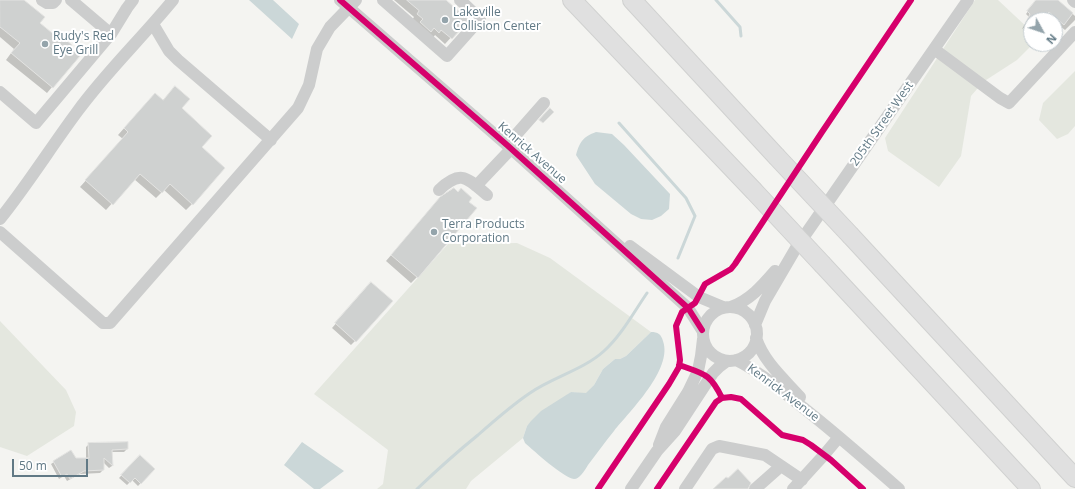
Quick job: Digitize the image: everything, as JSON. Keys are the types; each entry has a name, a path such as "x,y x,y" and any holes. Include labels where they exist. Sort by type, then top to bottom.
{"highway":[{"path":"572,0 753,190 1031,489"},
{"path":"632,0 1075,478"}],"street":[{"path":"42,0 47,3 53,3 56,0"},
{"path":"71,0 111,34"},
{"path":"0,92 36,123 111,34 133,0"},
{"path":"0,219 30,180 77,111 172,0"},
{"path":"383,0 447,56 480,19 460,0"},
{"name":"205th Street West","path":"755,325 765,300 796,248 968,0"},
{"path":"0,232 103,323 110,322 298,108 309,85 317,49 330,27 348,3"},
{"name":"Kenrick Avenue","path":"348,3 688,308 702,335"},
{"path":"153,24 169,51 271,140"},
{"path":"934,49 1000,98 1009,103 1075,32"},
{"path":"476,186 544,103"},
{"path":"439,190 449,180 466,178 487,195"},
{"name":"Kenrick Avenue","path":"577,207 699,297 727,307"},
{"name":"205th Street West","path":"727,307 741,302 756,292 796,248"},
{"path":"631,489 657,451 675,431 712,373 719,367 747,355 752,349 757,333 752,317 746,312 739,308 727,307 716,311 709,316 705,322 698,371 688,392 666,427 657,451"},
{"path":"702,335 705,346 710,353 716,358 732,361"},
{"name":"Kenrick Avenue","path":"756,338 769,365 829,428"},
{"name":"Kenrick Avenue","path":"732,361 752,368 767,378 840,437 899,489"},
{"path":"793,489 840,437"},
{"path":"685,489 712,449 719,446 765,455 802,480"},
{"path":"755,489 781,466"}],"shaded area":[{"path":"249,0 273,0 299,24 292,39"},
{"path":"975,0 998,0 1023,23 1023,52 1025,52 1017,60 983,82 971,96 961,156 939,187 888,151 885,138"},
{"path":"1075,71 1075,126 1068,134 1057,139 1039,120 1043,103"},
{"path":"596,132 612,134 670,194 669,209 661,216 652,220 641,219 631,214 595,184 576,155 583,140"},
{"path":"517,243 550,258 651,332 626,356 620,359 615,359 603,369 594,385 586,394 571,392 527,426 523,438 471,481 466,489 377,489 383,484 388,450 314,394 448,244"},
{"path":"0,321 66,390 76,412 74,426 27,456 0,447"},
{"path":"651,332 660,335 663,341 664,352 662,364 656,377 583,473 574,479 563,474 525,443 523,438 527,426 541,411 571,392 586,393 594,385 603,369 615,359 620,359 626,356"},
{"path":"302,442 344,471 320,489 314,489 284,465"}],"building":[{"name":"Rudy's Red Eye Grill","path":"0,0 24,0 45,17 40,23 63,42 65,39 72,45 70,48 80,56 53,88 11,53 20,43 0,27"},
{"name":"Lakeville Collision Center","path":"407,0 446,0 469,20 452,39 441,30 439,33 434,28 431,32 420,22 423,19 417,14 419,11"},
{"path":"1036,0 1058,0 1073,13 1064,25 1063,12 1027,11"},
{"path":"175,86 190,99 182,108 212,136 202,147 225,168 193,205 170,184 162,193 140,174 113,205 85,180 128,132 124,128 155,93 163,100"},
{"path":"550,108 554,112 543,123 539,120"},
{"name":"Terra Products Corporation","path":"454,188 458,192 461,188 472,198 469,202 477,208 418,278 391,255 440,197"},
{"path":"371,282 393,301 356,342 335,323"},
{"path":"128,442 128,449 112,450 113,466 104,458 104,470 84,471 70,479 67,474 62,477 53,461 71,450 76,458 89,458 88,443"},
{"path":"140,455 155,469 141,484 135,478 130,483 121,475"},
{"path":"738,469 751,483 748,489 713,489 726,477 728,478"}],"waterway":[{"path":"716,0 740,27 741,36"},
{"path":"619,123 686,198 695,216 678,258"},
{"path":"417,489 497,418 530,393 548,382 596,358 622,331 647,293"}],"cycle path":[{"path":"340,0 507,145 688,308 702,330"},
{"path":"598,489 679,367 680,360 676,326 682,312 695,303 705,284 731,269 735,264 911,0"},
{"path":"679,365 695,370 710,379 722,398"},
{"path":"657,489 716,402 722,398 731,397 741,399 782,435 803,440 811,445 831,460 863,489"}],"place":[{"name":"Lakeville Collision Center","path":"445,20"},
{"name":"Rudy's Red Eye Grill","path":"45,44"},
{"name":"Terra Products Corporation","path":"434,232"}]}
